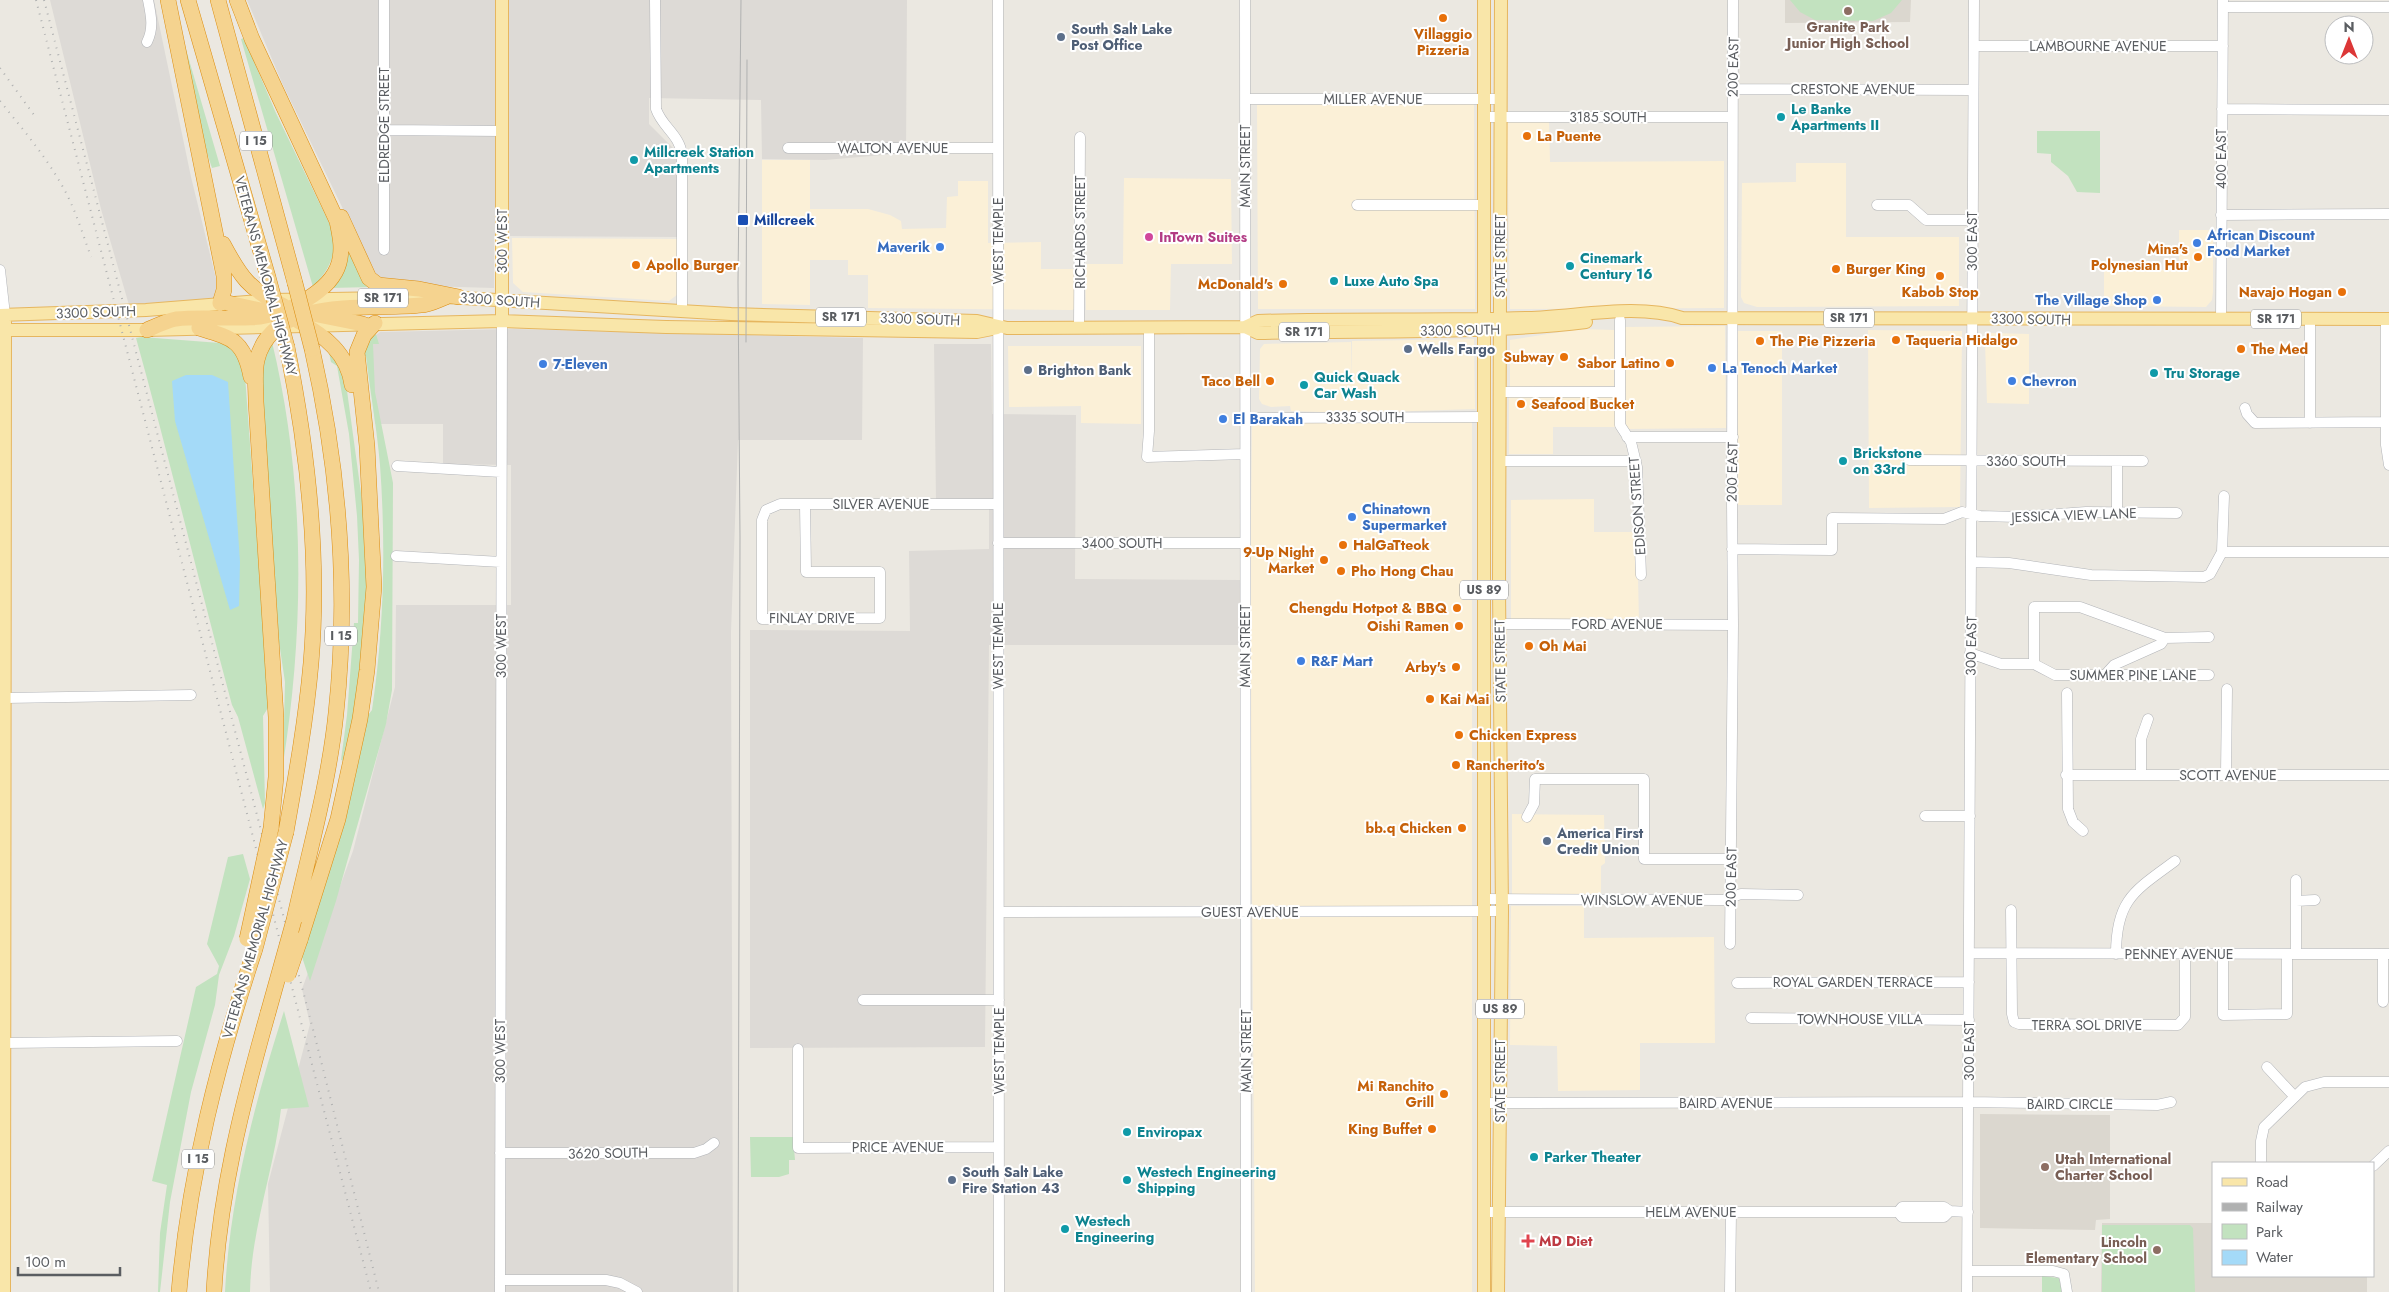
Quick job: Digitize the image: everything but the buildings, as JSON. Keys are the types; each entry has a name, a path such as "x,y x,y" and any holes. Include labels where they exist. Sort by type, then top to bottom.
{"highway":[{"path":"168,0 216,232 224,276 224,303 369,324 357,352 367,446 373,613 360,719 338,819 300,940 271,1013"},
{"name":"VETERANS MEMORIAL HIGHWAY","path":"179,1292 183,1243 192,1184 251,944 286,832 299,760 309,681 314,567 307,466 287,347 188,0"},
{"name":"VETERANS MEMORIAL HIGHWAY","path":"214,1292 217,1242 226,1182 258,1048 271,1013 322,797 336,714 341,640 340,564 336,489 327,414 295,283 218,0"},
{"path":"237,0 252,40 337,221 342,245 339,265 323,286 292,313 268,338 260,352 256,369 256,402 276,717 276,777 270,828 251,944"},
{"path":"316,174 349,232 369,278 380,287 419,289 453,297"},
{"path":"216,232 242,278 256,291 292,313 331,343 348,368 370,505"},
{"path":"147,330 174,320 255,317 337,308 423,305 453,297"},
{"path":"199,328 230,338 240,345 246,356 256,402"}],"main road":[{"name":"300 WEST","path":"502,0 502,321"},
{"name":"STATE STREET","path":"1484,0 1484,1292"},
{"name":"STATE STREET","path":"1498,1292 1501,905 1501,0"},
{"name":"3300 SOUTH","path":"453,297 682,311 977,321 999,327"},
{"name":"3300 SOUTH","path":"2,315 146,310 224,303"},
{"path":"651,327 679,316 682,311"},
{"name":"3300 SOUTH","path":"1500,324 1621,312 1667,312 1682,318 2388,319"},
{"name":"3300 SOUTH","path":"3,330 199,328 292,313"},
{"path":"2,315 5,698 2,955 5,1044 2,1144 4,1292"},
{"name":"3300 SOUTH","path":"369,324 502,321 651,327 977,332 999,327 1245,327 1258,333 1667,319 1674,316"}],"street":[{"path":"148,0 152,24 148,42"},
{"name":"ELDREDGE STREET","path":"384,0 384,250"},
{"path":"655,0 656,109 662,122 680,143 682,155 682,311"},
{"name":"WEST TEMPLE","path":"998,0 999,1292"},
{"name":"MAIN STREET","path":"1245,0 1246,1292"},
{"name":"200 EAST","path":"1730,944 1733,625 1733,0"},
{"name":"300 EAST","path":"1967,1292 1970,1020 1974,0"},
{"path":"2224,4 2389,7"},
{"name":"400 EAST","path":"2221,319 2224,4"},
{"name":"LAMBOURNE AVENUE","path":"1974,46 2223,46"},
{"name":"CRESTONE AVENUE","path":"1732,89 1973,90"},
{"name":"MILLER AVENUE","path":"1245,99 1501,99"},
{"path":"2222,109 2389,110"},
{"name":"3185 SOUTH","path":"1484,117 1732,117"},
{"path":"384,130 502,131"},
{"name":"RICHARDS STREET","path":"1079,328 1080,136"},
{"name":"WALTON AVENUE","path":"788,148 998,148"},
{"path":"1357,205 1484,205"},
{"path":"1877,205 1910,205 1926,220 1973,220"},
{"path":"2221,215 2389,214"},
{"path":"0,270 2,315"},
{"path":"2310,319 2310,423"},
{"path":"2388,319 2385,422 2388,465"},
{"name":"EDISON STREET","path":"1620,320 1620,425 1631,442 1636,461 1641,575"},
{"name":"300 WEST","path":"500,1292 502,321"},
{"path":"1149,327 1149,431 1147,457 1245,454"},
{"path":"1500,392 1620,392"},
{"path":"2245,408 2247,414 2255,423 2385,422"},
{"name":"3335 SOUTH","path":"1245,418 1484,417"},
{"path":"1627,437 1733,437"},
{"name":"3360 SOUTH","path":"1909,460 2142,461"},
{"path":"1500,461 1636,461"},
{"path":"2116,461 2117,512"},
{"path":"396,466 501,472"},
{"path":"1971,562 2009,563 2091,575 2204,577 2210,574 2222,552 2224,496"},
{"name":"SILVER AVENUE","path":"766,510 780,504 998,504"},
{"name":"FINLAY DRIVE","path":"766,510 762,520 762,619 880,618 880,572 806,572 805,504"},
{"name":"JESSICA VIEW LANE","path":"1732,549 1832,550 1832,518 1944,518 1962,512 1971,516 2045,517 2080,512 2177,513"},
{"name":"3400 SOUTH","path":"998,543 1245,543"},
{"path":"2222,552 2389,552"},
{"path":"396,556 501,562"},
{"path":"2034,664 2034,607 2080,607 2165,638 2209,637"},
{"name":"FORD AVENUE","path":"1500,624 1733,625"},
{"path":"2105,675 2114,665 2161,644 2165,638"},
{"name":"SUMMER PINE LANE","path":"1970,653 2001,664 2034,664 2055,675 2210,675"},
{"path":"2226,689 2226,775"},
{"path":"2067,693 2066,775 2068,809 2073,822 2083,831"},
{"path":"5,698 191,696"},
{"path":"2141,775 2141,739 2143,728 2148,719"},
{"name":"SCOTT AVENUE","path":"2066,775 2389,775"},
{"path":"1527,817 1534,804 1535,779 1644,779 1644,859 1732,859"},
{"path":"1925,816 1970,816"},
{"path":"2116,954 2117,926 2125,904 2139,888 2174,861"},
{"path":"2223,954 2223,1015 2287,1014 2296,880"},
{"name":"WINSLOW AVENUE","path":"1484,905 1730,898 1741,894 1798,895"},
{"path":"2296,901 2315,900"},
{"name":"GUEST AVENUE","path":"999,912 1246,912 1484,905"},
{"name":"TERRA SOL DRIVE","path":"2011,910 2012,1014 2014,1022 2020,1024 2172,1025 2182,1022 2185,1010 2185,954"},
{"name":"PENNEY AVENUE","path":"1969,953 2386,954"},
{"path":"2383,1002 2386,954"},
{"name":"ROYAL GARDEN TERRACE","path":"1737,983 1969,982"},
{"path":"863,1000 999,1000"},
{"name":"TOWNHOUSE VILLA","path":"1751,1018 1970,1020"},
{"path":"5,1044 177,1041"},
{"name":"PRICE AVENUE","path":"798,1049 798,1148 999,1147"},
{"path":"2267,1067 2294,1096"},
{"path":"2261,1162 2261,1141 2264,1127 2305,1087 2315,1083 2389,1082"},
{"name":"BAIRD AVENUE","path":"1484,1103 1969,1102"},
{"name":"BAIRD CIRCLE","path":"1969,1102 2156,1105 2170,1102"},
{"name":"3620 SOUTH","path":"500,1153 694,1152 706,1149 714,1143"},
{"path":"2374,1165 2389,1151"},
{"name":"HELM AVENUE","path":"1484,1212 1898,1212 1902,1217 1944,1217 1950,1211 1968,1212"},
{"path":"1730,1292 1731,1212"},
{"path":"1967,1272 2052,1272 2064,1274 2067,1292"},
{"path":"500,1280 606,1280 620,1283 637,1292"}],"shaded area":[{"path":"50,0 154,0 191,177 221,299 129,305 101,209"},
{"path":"247,0 907,0 906,153 825,160 762,159 761,100 649,98 649,124 676,151 679,237 494,236 494,288 390,285 375,275 283,85"},
{"name":"Granite Park Junior High School","path":"1785,0 1911,0 1910,22 1785,23"},
{"path":"1474,104 1475,309 1258,309 1257,105"},
{"path":"1507,121 1549,121 1550,162 1724,161 1724,308 1510,309"},
{"path":"762,160 810,160 810,209 868,209 890,215 901,221 902,229 946,228 947,197 958,196 958,181 988,181 988,243 1041,242 1041,269 1075,269 1076,308 1072,310 868,308 868,275 848,275 848,260 810,260 810,305 762,304"},
{"path":"1796,163 1846,163 1846,237 1959,237 1959,306 1757,307 1744,303 1741,297 1742,183 1796,182"},
{"path":"1124,178 1231,179 1232,264 1171,264 1170,310 1086,310 1085,264 1123,264"},
{"path":"2179,230 2213,230 2213,292 2212,300 2206,307 2104,306 2104,269 2179,270"},
{"path":"512,238 678,239 678,294 669,301 523,292 513,283"},
{"path":"1725,326 1726,428 1626,429 1625,327"},
{"path":"514,329 863,338 862,440 738,440 731,632 733,1292 270,1292 268,1184 310,1024 302,989 353,851 395,687 396,605 511,605 511,465 443,464 443,424 375,424 367,342 380,332"},
{"path":"1580,329 1614,330 1614,386 1510,387 1510,340"},
{"path":"1868,330 1962,331 1960,507 1869,508"},
{"path":"1737,331 1782,331 1782,505 1738,505"},
{"path":"1991,333 2029,334 2029,404 1987,403 1985,342"},
{"path":"1474,339 1475,409 1352,413 1291,411 1290,406 1271,407 1262,404 1259,399 1260,349 1264,344 1351,342 1352,381 1352,341"},
{"path":"934,344 991,344 992,414 1076,415 1075,579 1240,580 1240,645 989,645 985,1047 750,1048 750,630 910,631 909,551 989,549 989,501 936,501"},
{"path":"1008,346 1141,346 1141,424 1081,423 1081,406 1009,407"},
{"path":"1616,396 1616,427 1553,427 1553,454 1509,454 1509,397"},
{"path":"1252,420 1472,421 1472,1292 1255,1292 1250,608"},
{"path":"1594,499 1594,532 1637,532 1639,622 1511,621 1511,500"},
{"name":"America First Credit Union","path":"1512,814 1604,815 1605,863 1601,866 1601,896 1512,894"},
{"path":"1511,906 1584,906 1584,938 1714,937 1715,1043 1640,1043 1640,1090 1558,1091 1557,1046 1510,1045"},
{"name":"Utah International Charter School","path":"1980,1114 2110,1115 2110,1219 2096,1220 2095,1230 1980,1228"},
{"name":"Lincoln Elementary School","path":"2102,1223 2212,1223 2212,1277 2367,1277 2367,1292 2101,1292"}],"green space":[{"name":"Granite Park Junior High School","path":"1790,0 1902,0 1891,13 1873,21 1815,20 1800,12"},
{"path":"178,22 220,166 212,168 206,150"},
{"path":"244,38 275,111 332,229 334,246 331,260 324,274 313,287 241,39"},
{"path":"2037,131 2100,131 2100,193 2077,192 2068,176 2051,162 2051,154 2037,153"},
{"path":"347,244 372,287 330,288"},
{"path":"376,334 379,344 373,344 375,392 393,483 392,690 386,724 336,901 310,981 301,954 368,715 372,710 376,680 383,588 382,496 379,451 366,356 362,357 371,338"},
{"path":"136,338 220,343 235,348 245,375 269,706 263,716 265,803 263,809 238,717 232,705"},
{"path":"272,342 291,446 296,499 298,553 295,659 283,764 285,682 279,642 261,379 261,370"},
{"path":"328,348 345,376 364,515 367,563 366,606 359,688 345,761 341,760 347,715 354,623 358,623 359,560 349,434 337,366 331,362"},
{"path":"243,854 250,879 234,936 219,975 215,1005 191,1092 170,1202 160,1292 158,1292 160,1233 167,1185 152,1181 196,987 217,974 219,966 207,944 228,857"},
{"path":"284,1011 309,1107 281,1109 278,1132 254,1246 250,1292 225,1292 232,1220 238,1185 263,1079"},
{"path":"750,1137 793,1137 795,1160 789,1160 789,1174 779,1177 751,1177"},
{"name":"Lincoln Elementary School","path":"2102,1225 2190,1225 2193,1228 2195,1292 2102,1292"},
{"path":"2042,1276 2059,1278 2062,1292 2042,1292"}],"water":[{"path":"186,375 212,375 228,382 240,562 239,606 230,610 175,421 172,381"}],"tram line":[{"path":"738,1292 740,537 738,282 741,0"},
{"path":"746,342 747,60"}],"railway":[{"path":"36,0 371,1292"},
{"path":"44,0 315,1037 379,1292"},
{"path":"0,68 34,115"},
{"path":"0,101 39,150 60,182 74,209 91,257"}],"place":[{"name":"Granite Park Junior High School","path":"1848,11"},
{"name":"Villaggio Pizzeria","path":"1443,18"},
{"name":"South Salt Lake Post Office","path":"1061,37"},
{"name":"Le Banke Apartments II","path":"1781,117"},
{"name":"La Puente","path":"1527,136"},
{"name":"Millcreek Station Apartments","path":"634,160"},
{"name":"Millcreek","path":"743,220"},
{"name":"InTown Suites","path":"1149,237"},
{"name":"African Discount Food Market","path":"2197,243"},
{"name":"Maverik","path":"940,247"},
{"name":"Mina's Polynesian Hut","path":"2198,257"},
{"name":"Apollo Burger","path":"636,265"},
{"name":"Cinemark Century 16","path":"1570,266"},
{"name":"Burger King","path":"1836,269"},
{"name":"Kabob Stop","path":"1940,276"},
{"name":"Luxe Auto Spa","path":"1334,281"},
{"name":"McDonald's","path":"1283,284"},
{"name":"Navajo Hogan","path":"2342,292"},
{"name":"The Village Shop","path":"2157,300"},
{"name":"Taqueria Hidalgo","path":"1896,340"},
{"name":"The Pie Pizzeria","path":"1760,341"},
{"name":"Wells Fargo","path":"1408,349"},
{"name":"The Med","path":"2241,349"},
{"name":"Subway","path":"1564,357"},
{"name":"Sabor Latino","path":"1670,363"},
{"name":"7-Eleven","path":"543,364"},
{"name":"La Tenoch Market","path":"1712,368"},
{"name":"Brighton Bank","path":"1028,370"},
{"name":"Tru Storage","path":"2154,373"},
{"name":"Taco Bell","path":"1270,381"},
{"name":"Chevron","path":"2012,381"},
{"name":"Quick Quack Car Wash","path":"1304,385"},
{"name":"Seafood Bucket","path":"1521,404"},
{"name":"El Barakah","path":"1223,419"},
{"name":"Brickstone on 33rd","path":"1843,461"},
{"name":"Chinatown Supermarket","path":"1352,517"},
{"name":"HalGaTteok","path":"1343,545"},
{"name":"9-Up Night Market","path":"1324,560"},
{"name":"Pho Hong Chau","path":"1341,571"},
{"name":"Chengdu Hotpot & BBQ","path":"1457,608"},
{"name":"Oishi Ramen","path":"1459,626"},
{"name":"Oh Mai","path":"1529,646"},
{"name":"R&F Mart","path":"1301,661"},
{"name":"Arby's","path":"1456,667"},
{"name":"Kai Mai","path":"1430,699"},
{"name":"Chicken Express","path":"1459,735"},
{"name":"Rancherito's","path":"1456,765"},
{"name":"bb.q Chicken","path":"1462,828"},
{"name":"America First Credit Union","path":"1547,841"},
{"name":"Mi Ranchito Grill","path":"1444,1094"},
{"name":"King Buffet","path":"1432,1129"},
{"name":"Enviropax","path":"1127,1132"},
{"name":"Parker Theater","path":"1534,1157"},
{"name":"Utah International Charter School","path":"2045,1167"},
{"name":"South Salt Lake Fire Station 43","path":"952,1180"},
{"name":"Westech Engineering Shipping","path":"1127,1180"},
{"name":"Westech Engineering","path":"1065,1229"},
{"name":"MD Diet","path":"1528,1241"},
{"name":"Lincoln Elementary School","path":"2157,1250"}]}
